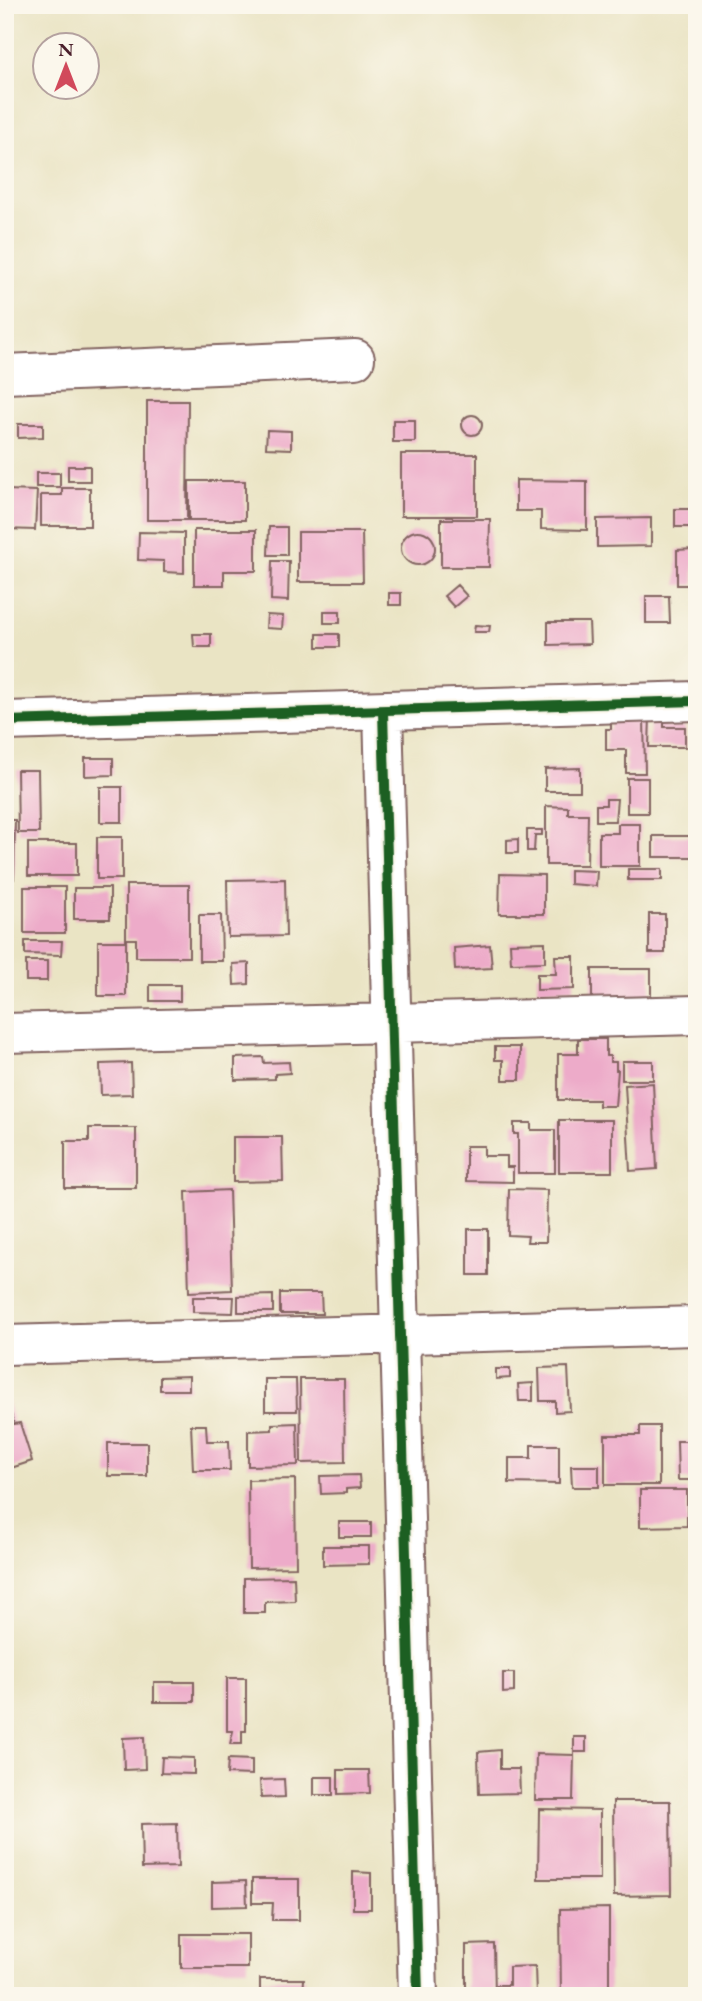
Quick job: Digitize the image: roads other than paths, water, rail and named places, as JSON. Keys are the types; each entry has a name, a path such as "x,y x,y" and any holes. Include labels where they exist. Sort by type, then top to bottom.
{"street":[{"path":"5,374 355,359"},
{"path":"5,721 697,701"},
{"path":"383,710 418,1996"},
{"path":"5,1034 697,1015"},
{"path":"5,1345 697,1326"}]}
